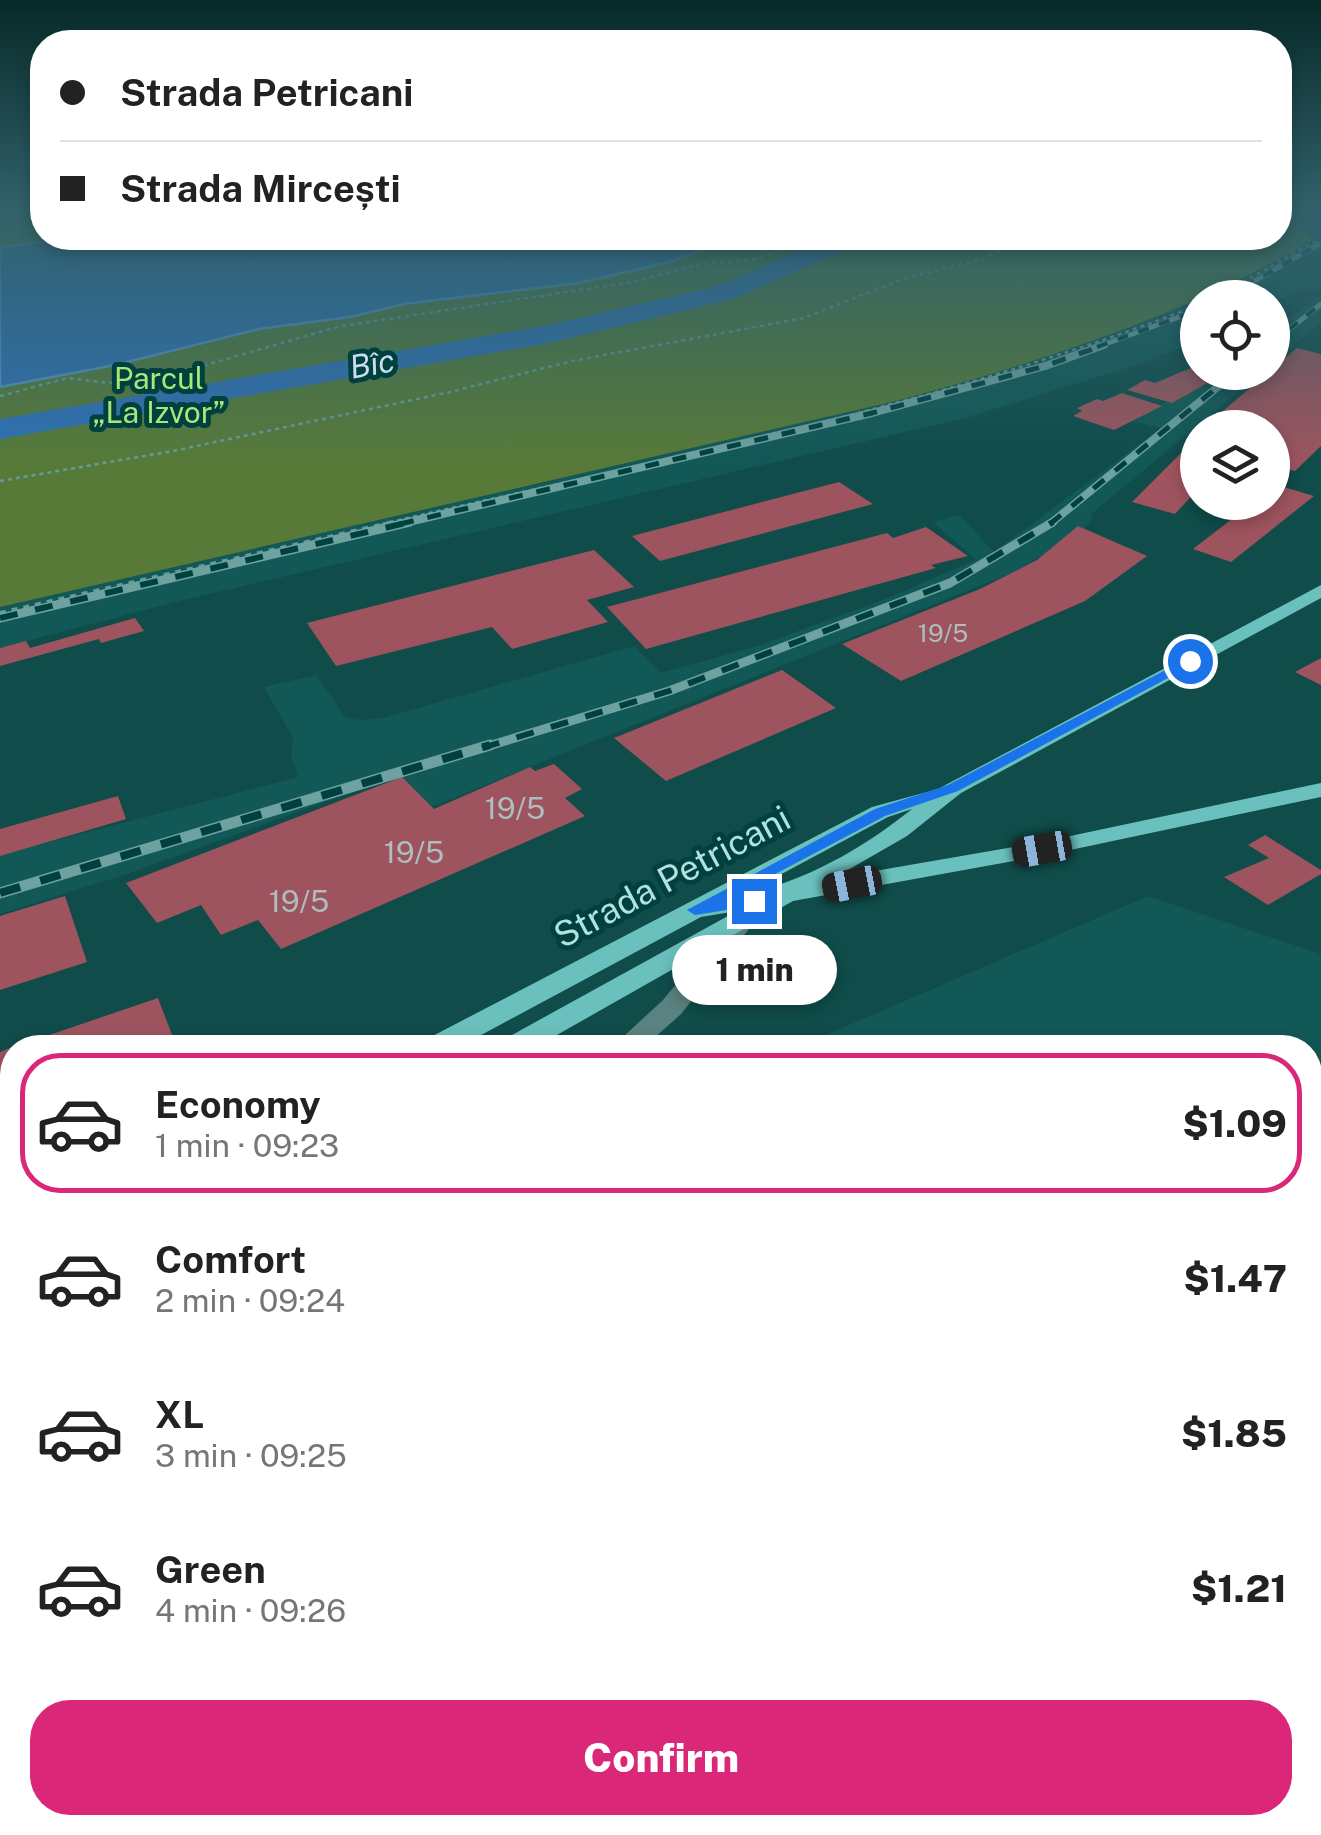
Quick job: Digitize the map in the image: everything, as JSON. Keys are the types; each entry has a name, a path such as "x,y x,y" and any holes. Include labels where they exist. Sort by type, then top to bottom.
{"main road":[{"name":"Strada Petricani","path":"458,1035 880,812 953,788 1321,591"},
{"name":"Strada Petricani","path":"535,1035 899,831 953,788"},
{"path":"695,910 1062,846 1321,790"}],"lane":[{"path":"639,1035 692,986 743,920"}],"path":[{"path":"0,396 68,378 109,382 178,372 341,326 561,292"},
{"path":"0,481 173,451 356,408 450,392 572,361 804,318 871,292"},
{"path":"0,613 894,405 1070,354 1180,312"}],"shaded area":[{"path":"1088,292 1180,292 1180,348 969,417 179,601 0,648 0,595"},
{"path":"1321,294 1321,322 1290,348 1290,318"},
{"path":"1187,390 1241,390 1216,410 1180,410 1180,440 1090,515 1094,518 1084,529 1079,527 1047,553 1014,572 426,809 394,777 127,874 0,914 0,855 298,777 291,757 293,738 264,687 316,675 346,718 361,720 383,718 634,646 661,673 757,646 885,599 976,560 933,522 959,515 994,552 1161,428 1133,421"},
{"path":"1148,896 1321,954 1321,1035 826,1035"}],"green space":[{"name":"Parcul „La Izvor”","path":"0,292 1180,292 1180,307 1163,314 1058,353 896,401 0,607"}],"water":[{"path":"0,292 507,292 404,304 350,317 259,329 115,365 0,387"}],"building":[{"path":"1297,348 1321,354 1321,446 1295,471 1290,470 1290,410 1224,410 1248,390 1290,390 1290,354"},
{"path":"1180,373 1180,390 1195,390 1172,403 1127,390 1145,380 1155,383"},
{"path":"1122,393 1162,406 1114,430 1073,416 1082,411 1077,408"},
{"path":"1180,454 1180,509 1175,514 1132,502"},
{"path":"839,482 873,504 660,561 632,536"},
{"path":"1290,489 1314,496 1290,515"},
{"path":"1231,520 1284,520 1231,562 1193,549"},
{"path":"1078,526 1147,556 1085,601 901,681 842,644 980,589 1037,560"},
{"path":"926,527 968,556 646,649 607,607 887,533 893,538"},
{"path":"594,550 634,587 587,600 608,622 512,649 492,627 336,666 307,623"},
{"path":"135,618 144,631 0,666 0,648 26,641 30,648"},
{"path":"1321,658 1321,685 1295,672"},
{"path":"782,670 836,708 666,781 614,738"},
{"path":"554,764 582,789 565,798 585,816 281,949 258,920 221,935 201,905 157,923 126,883 402,777 434,809 530,767 535,771"},
{"path":"118,796 126,819 0,856 0,829"},
{"path":"1265,835 1321,870 1321,874 1268,905 1224,877 1269,858 1248,845"},
{"path":"65,896 87,962 0,990 0,916"},
{"path":"158,998 172,1035 49,1035"}],"waterway":[{"name":"Bîc","path":"0,429 549,334 727,292"}],"railway":[{"path":"1290,329 1321,304"},
{"path":"1097,347 1180,317"},
{"path":"400,524 872,413 1045,366 1104,345"},
{"path":"1051,523 1214,390"},
{"path":"0,618 410,522"},
{"path":"482,748 669,691 950,583 1051,523"},
{"path":"0,893 490,745"}],"route":[{"path":"754,901 695,910 880,812 953,788 1190,661"}]}
